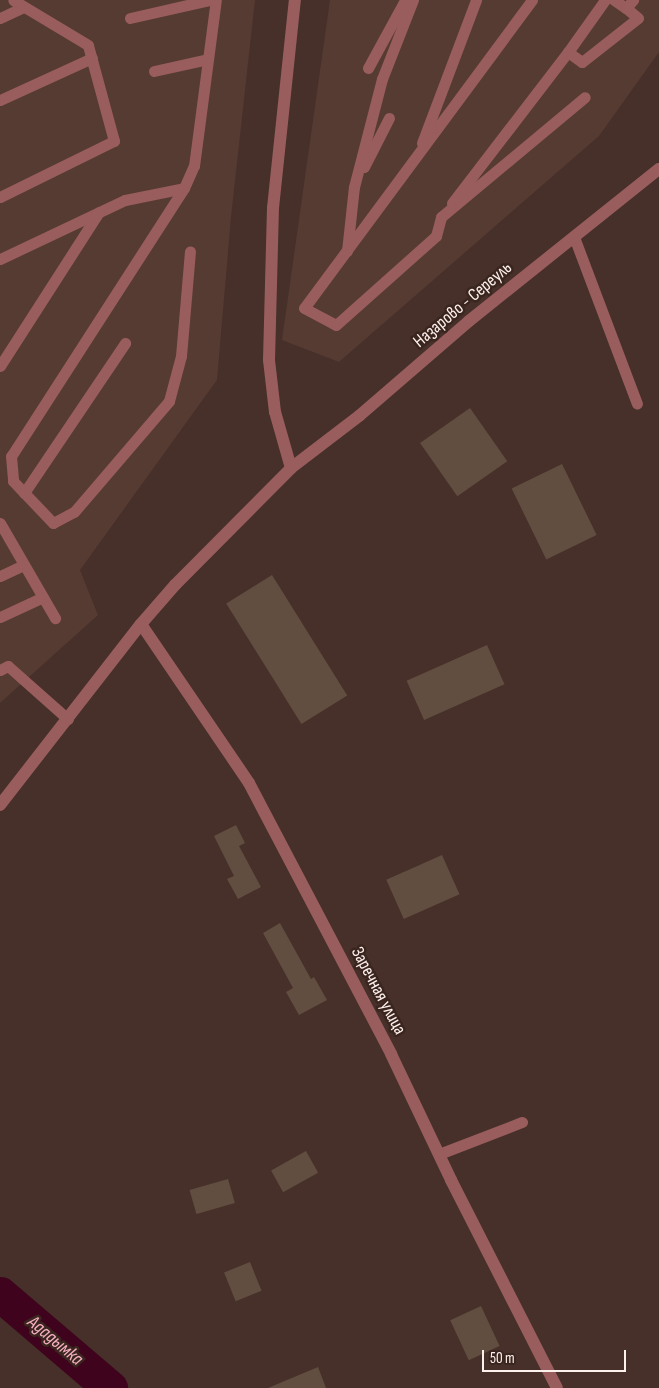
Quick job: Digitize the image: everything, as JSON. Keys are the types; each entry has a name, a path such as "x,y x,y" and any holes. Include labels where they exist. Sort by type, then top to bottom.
{"street":[{"path":"291,468 275,412 270,360 273,208 295,0"},
{"name":"Назарово - Сереуль","path":"0,805 141,624 175,585 291,468 359,416 469,321 659,169"},
{"name":"Заречная улица","path":"141,624 249,783 391,1054 438,1154 557,1388"}],"lane":[{"path":"0,197 114,140 88,45 13,0"},
{"path":"130,18 208,0"},
{"path":"190,251 181,356 169,401 74,512 53,523 13,481 11,456 184,188 194,166 216,0"},
{"path":"368,68 405,0"},
{"path":"347,251 354,187 382,79 413,0"},
{"path":"417,157 476,0"},
{"path":"532,0 304,308 336,325 436,236 441,217 568,52 605,0"},
{"path":"568,52 582,62 638,18 630,4 614,0"},
{"path":"0,18 24,7"},
{"path":"0,100 92,58"},
{"path":"154,71 208,59"},
{"path":"441,217 584,96"},
{"path":"354,187 389,118"},
{"path":"0,259 125,200 184,188"},
{"path":"0,366 99,212"},
{"path":"574,237 637,404"},
{"path":"24,493 125,342"},
{"path":"0,523 55,618"},
{"path":"0,576 24,565"},
{"path":"0,617 43,597"},
{"path":"0,670 8,666 68,720"},
{"path":"438,1154 522,1122"}],"shaded area":[{"path":"0,0 255,0 231,217 217,380 80,570 98,615 0,703"},
{"path":"330,0 659,0 659,52 599,136 339,362 282,340"}],"building":[{"path":"470,408 507,461 457,496 420,443"},
{"path":"562,464 597,535 546,560 512,489"},
{"path":"272,575 347,695 301,724 226,604"},
{"path":"487,645 504,684 424,720 407,681"},
{"path":"236,825 245,843 239,846 261,887 238,899 227,879 234,876 214,836"},
{"path":"442,855 459,894 404,919 386,880"},
{"path":"280,923 311,979 314,977 327,1000 299,1015 286,992 293,988 263,933"},
{"path":"306,1151 318,1173 283,1192 271,1170"},
{"path":"228,1179 235,1203 196,1214 190,1190"},
{"path":"250,1262 262,1291 236,1301 224,1272"},
{"path":"481,1306 500,1346 469,1360 450,1320"},
{"path":"318,1367 326,1388 268,1388"}],"waterway":[{"name":"Ададымка","path":"0,1294 110,1388"}]}
